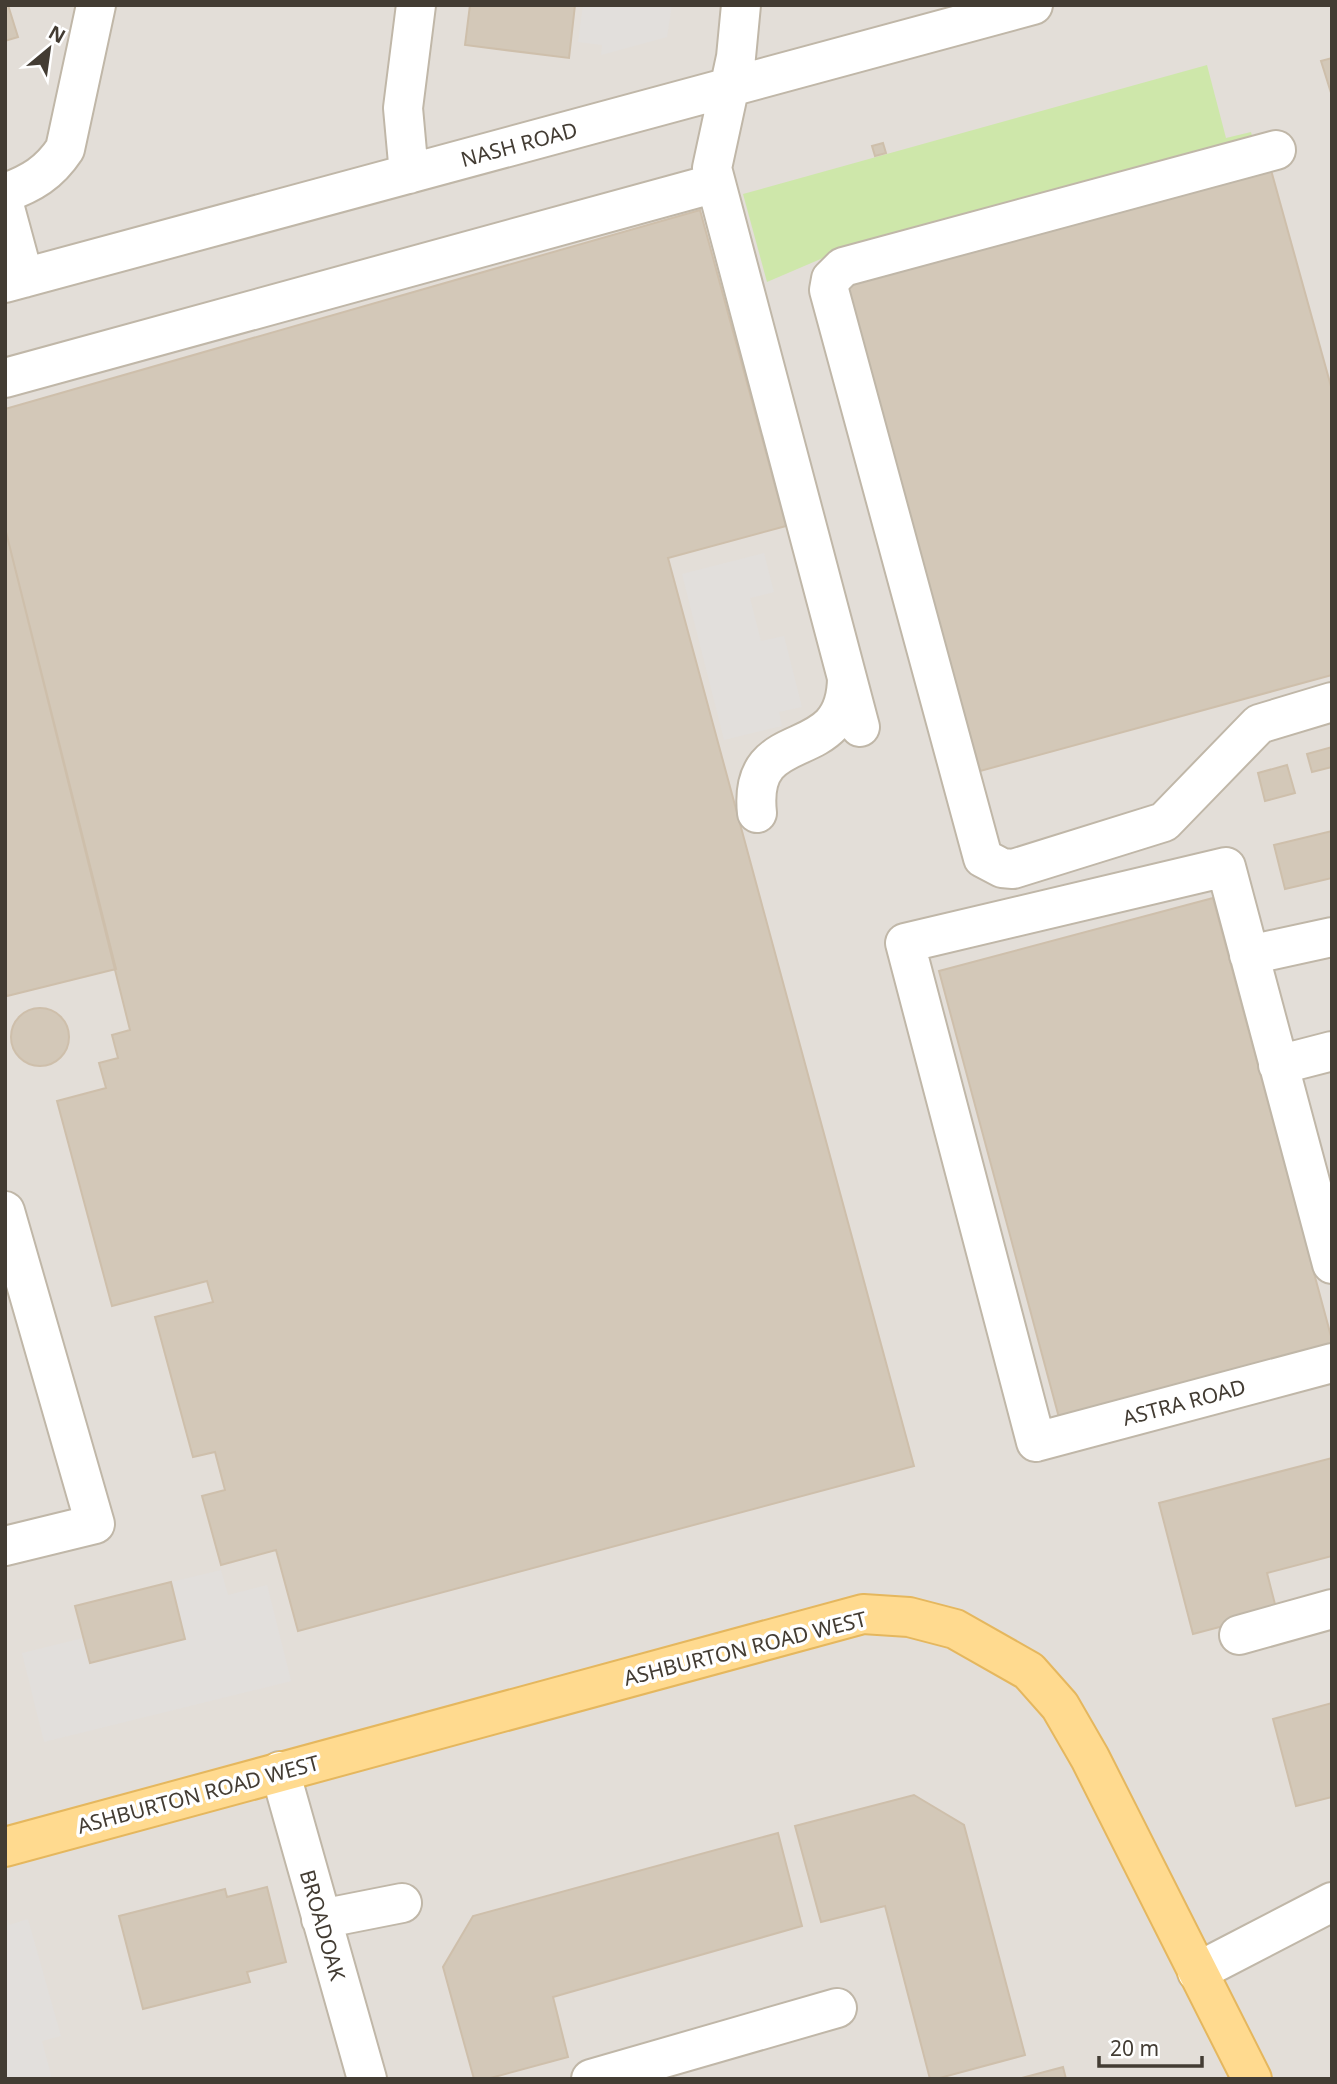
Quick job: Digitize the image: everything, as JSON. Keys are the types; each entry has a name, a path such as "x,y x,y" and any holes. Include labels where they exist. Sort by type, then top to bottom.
{"main road":[{"name":"ASHBURTON ROAD WEST","path":"5,1847 863,1614 909,1617 955,1629 993,1647 1029,1671 1060,1706 1090,1758 1252,2079"}],"street":[{"path":"5,193 32,183 52,167 65,149 96,5"},
{"path":"409,174 403,108 416,5"},
{"path":"741,5 729,88 712,168 860,727"},
{"name":"NASH ROAD","path":"14,280 1016,8"},
{"path":"1276,150 843,268 831,279 829,290 983,858 1002,868 1013,869 1164,822 1259,724 1332,702"},
{"path":"5,378 716,183"},
{"path":"5,208 14,280"},
{"path":"757,813 756,784 759,774 778,754 831,728 844,704 847,678"},
{"name":"ASTRA ROAD","path":"1249,955 1226,867 905,943 1036,1442 1332,1363"},
{"path":"1332,937 1249,955 1332,1264"},
{"path":"1279,1065 1332,1051"},
{"path":"5,1211 95,1524 5,1546"},
{"path":"1238,1635 1332,1609"},
{"name":"BROADOAK","path":"280,1771 367,2079"},
{"path":"1197,1972 1332,1902"},
{"path":"321,1919 402,1903"},
{"path":"591,2079 837,2008"}],"shaded area":[{"path":"5,5 1332,5 1332,2079 5,2079"},
{"path":"583,5 672,5 667,37 601,55 602,45 578,42"},
{"path":"764,553 774,592 750,598 761,641 784,636 802,707 779,712 782,726 724,740 682,574"},
{"path":"221,1570 228,1595 267,1585 291,1681 44,1742 22,1653 83,1638 90,1663 185,1639 171,1582"},
{"path":"5,1914 9,1925 28,1919 61,2036 42,2041 52,2079 5,2079"}],"green space":[{"path":"1207,65 1226,138 1251,132 1254,143 823,258 767,282 743,194"}],"building":[{"path":"5,5 8,5 18,37 5,41"},
{"path":"470,5 575,5 569,58 465,45"},
{"path":"1332,58 1332,96 1321,61"},
{"path":"883,143 886,153 875,156 872,146"},
{"path":"1271,170 1332,390 1332,675 980,771 846,286"},
{"path":"700,210 786,526 668,558 914,1466 298,1631 276,1550 221,1565 202,1496 225,1490 215,1452 193,1457 155,1317 213,1302 207,1281 112,1306 57,1101 106,1088 99,1063 118,1058 112,1035 130,1030 5,528 5,409"},
{"path":"5,528 116,969 7,996 5,991"},
{"path":"1332,747 1332,767 1312,772 1307,754"},
{"path":"1287,765 1295,793 1265,801 1258,773"},
{"path":"1332,831 1332,878 1285,889 1274,845"},
{"path":"1213,898 1332,1340 1332,1353 1061,1425 939,971"},
{"path":"40,1008 61,1016 69,1037 61,1058 40,1066 19,1058 11,1037 19,1016"},
{"path":"1332,1458 1332,1556 1267,1573 1277,1612 1193,1634 1159,1503"},
{"path":"171,1582 185,1639 90,1663 75,1606"},
{"path":"1332,1703 1332,1797 1296,1806 1273,1719"},
{"path":"914,1795 964,1825 1025,2055 936,2079 930,2079 885,1906 821,1922 795,1826"},
{"path":"778,1833 802,1926 553,1997 568,2057 487,2079 474,2079 443,1967 473,1916"},
{"path":"267,1887 286,1962 247,1972 250,1982 143,2009 119,1916 225,1889 227,1897"},
{"path":"1063,2067 1066,2079 1018,2079"}]}
